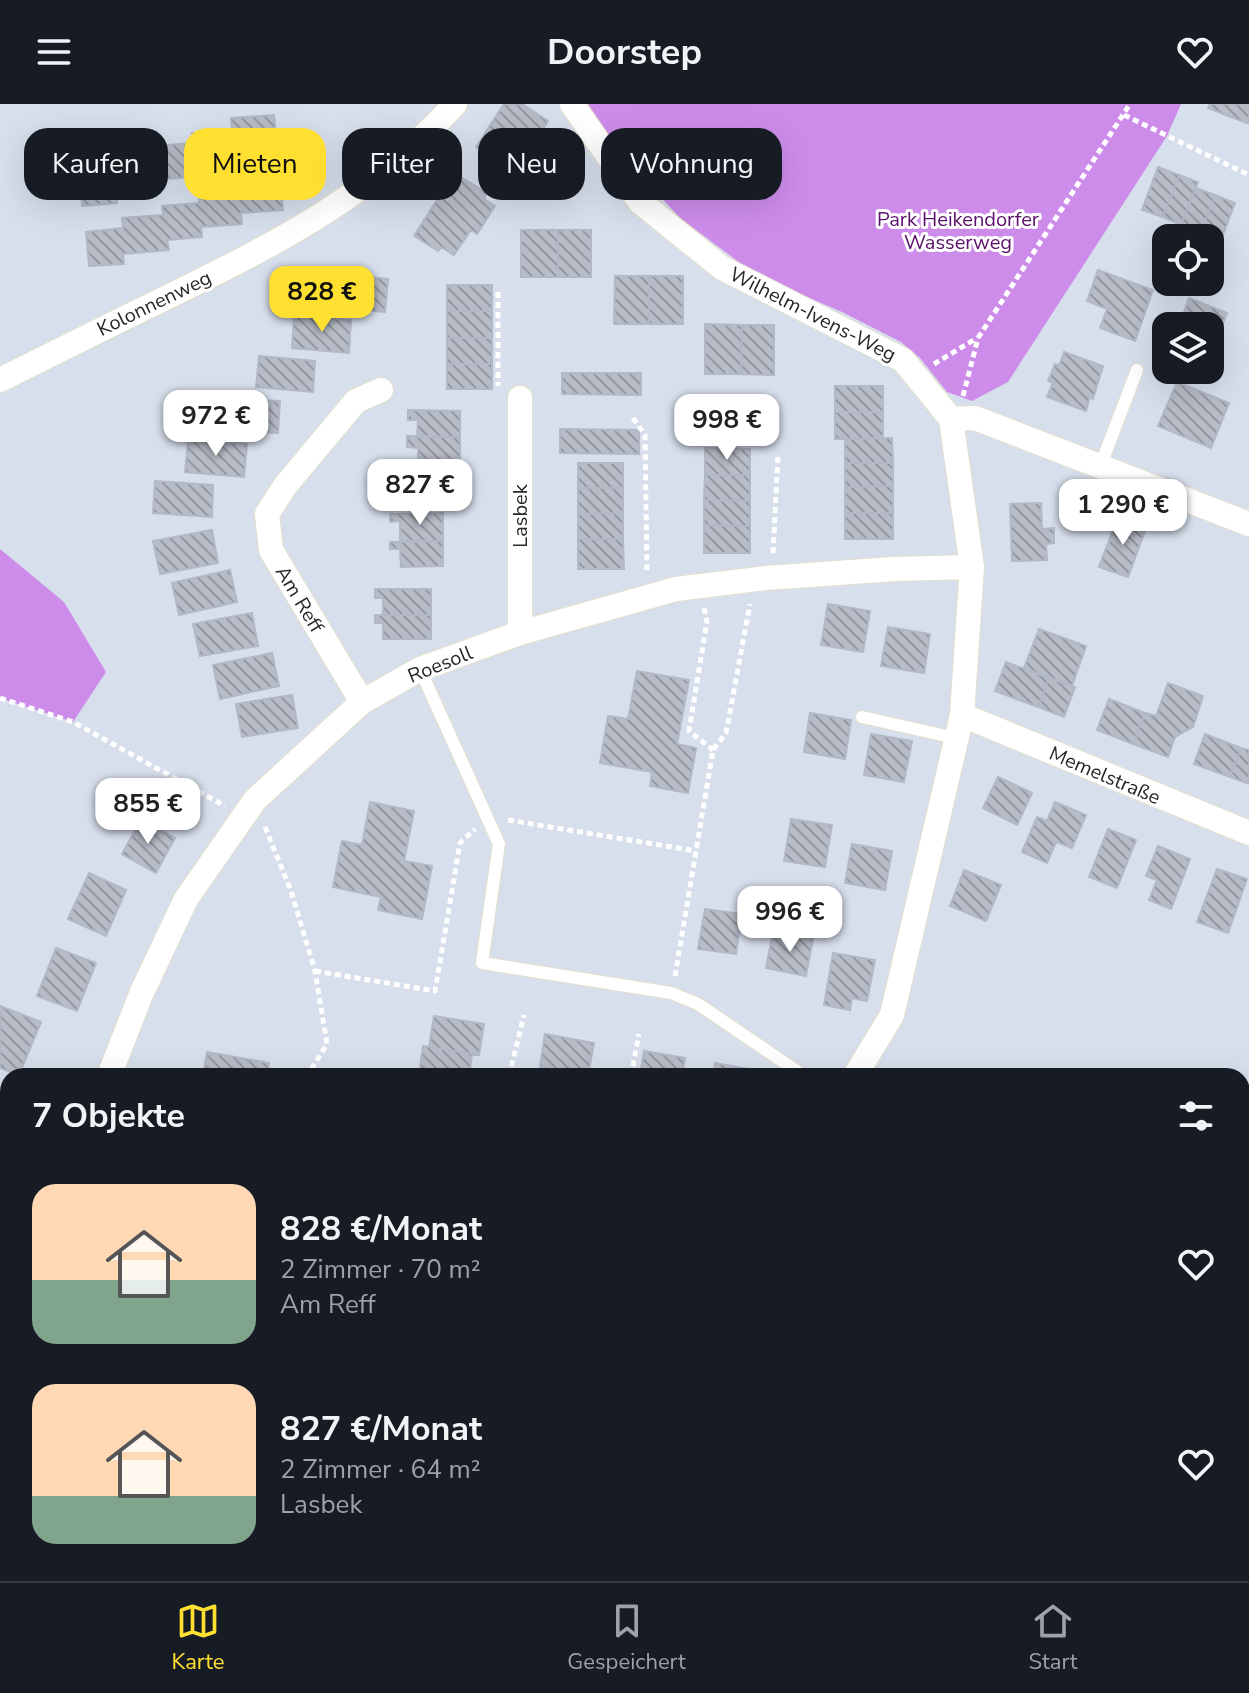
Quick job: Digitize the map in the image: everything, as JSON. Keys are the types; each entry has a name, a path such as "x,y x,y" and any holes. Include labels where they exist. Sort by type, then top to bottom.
{"street":[{"name":"Kolonnenweg","path":"0,380 268,247 356,194 424,138 455,104"},
{"name":"Wilhelm-Ivens-Weg","path":"572,104 640,202 722,268 903,360 951,419 972,567 958,727 892,1015 860,1068"},
{"name":"Am Reff","path":"362,702 271,550 267,514 285,486 356,401 381,390"},
{"name":"Lasbek","path":"520,398 520,633"},
{"path":"951,419 975,418 1249,524"},
{"name":"Roesoll","path":"112,1068 142,992 186,899 249,808 362,702 420,669 520,633 648,596 763,579 894,569 972,567"},
{"name":"Memelstraße","path":"958,727 1249,833"}],"lane":[{"path":"1100,467 1137,370"},
{"path":"420,669 499,844 482,963 671,993 698,1004 792,1068"},
{"path":"862,717 958,727"}],"path":[{"path":"951,419 965,392 978,338 1130,104"},
{"path":"1124,115 1249,175"},
{"path":"498,292 498,393 520,398"},
{"path":"917,374 978,338"},
{"path":"633,418 645,435 648,596"},
{"path":"679,955 713,750 726,733 763,579 778,455"},
{"path":"700,586 707,621 689,731 713,750"},
{"path":"0,698 73,722 249,808 291,891 315,971 327,1044 312,1068"},
{"path":"667,844 696,851"},
{"path":"511,1068 524,1015"},
{"path":"633,1068 639,1034"}],"green space":[{"name":"Park Heikendorfer Wasserweg","path":"588,104 1181,104 1167,136 1008,382 972,401 947,392 920,358 901,342 842,312 756,275 680,218 663,200 782,200 782,128 604,128"},
{"path":"0,549 64,602 106,672 73,722 0,698"}],"building":[{"path":"504,104 522,104 548,121 543,128 488,128"},
{"path":"1210,104 1249,104 1249,124 1208,108"},
{"path":"274,115 275,128 232,128 231,118"},
{"path":"184,144 184,178 168,179 168,145"},
{"path":"1158,167 1179,175 1163,217 1142,210"},
{"path":"1179,175 1198,182 1181,224 1163,217"},
{"path":"462,178 478,188 478,200 486,200 495,206 477,234 471,230 454,255 441,247 438,251 414,236 437,200 462,200"},
{"path":"1196,188 1215,195 1204,224 1181,224"},
{"path":"1215,195 1235,203 1224,232 1224,224 1204,224"},
{"path":"82,200 117,200 117,203 82,206"},
{"path":"199,200 282,200 283,210 241,213 242,224 201,227 202,237 167,240 169,250 123,254 124,264 89,266 86,232 123,228 122,218 163,215 162,206 199,203"},
{"path":"521,230 558,230 558,277 521,277"},
{"path":"558,230 591,230 591,277 558,277"},
{"path":"1098,270 1152,290 1135,341 1100,328 1107,309 1087,301"},
{"path":"331,274 388,279 385,312 328,307"},
{"path":"615,276 649,276 649,324 614,324"},
{"path":"649,276 683,276 683,324 649,324"},
{"path":"447,285 492,285 492,311 447,311"},
{"path":"1189,298 1227,313 1224,321 1224,312 1184,312"},
{"path":"447,311 492,311 492,338 447,338"},
{"path":"294,315 351,320 349,353 292,348"},
{"path":"705,324 742,325 741,374 705,374"},
{"path":"742,325 774,325 774,375 741,374"},
{"path":"447,338 492,338 492,364 447,364"},
{"path":"1064,352 1103,366 1086,411 1047,397 1053,383 1048,381"},
{"path":"259,356 315,361 313,392 256,387"},
{"path":"447,364 492,364 492,389 447,389"},
{"path":"562,373 641,373 641,395 562,394"},
{"path":"1176,384 1229,403 1211,448 1158,426"},
{"path":"835,386 883,386 883,412 835,412"},
{"path":"223,398 280,401 278,433 221,430"},
{"path":"408,410 460,411 460,437 417,437 418,420 408,420"},
{"path":"835,412 883,412 883,438 835,439"},
{"path":"560,429 639,430 639,454 560,453"},
{"path":"407,436 460,437 460,462 418,462 418,448 407,447"},
{"path":"892,438 893,463 845,463 845,439"},
{"path":"188,440 247,444 244,477 185,472"},
{"path":"705,448 750,449 750,475 705,475"},
{"path":"409,462 460,462 459,489 420,489 420,472 409,472"},
{"path":"578,463 623,463 623,488 578,488"},
{"path":"845,463 893,463 893,486 845,487"},
{"path":"705,475 750,475 750,501 704,500"},
{"path":"155,481 213,485 212,517 153,513"},
{"path":"893,486 893,513 845,513 845,487"},
{"path":"578,488 623,488 623,513 578,514"},
{"path":"704,500 750,501 750,526 704,525"},
{"path":"1041,503 1042,529 1054,528 1054,543 1046,544 1047,560 1012,561 1010,504"},
{"path":"443,513 443,541 400,541 400,521 390,522 390,514"},
{"path":"623,513 623,539 578,539 578,514"},
{"path":"845,513 893,513 893,539 845,539"},
{"path":"1118,517 1146,528 1128,577 1099,567"},
{"path":"704,525 750,526 750,553 704,553"},
{"path":"212,530 218,563 160,574 153,541"},
{"path":"578,539 623,539 624,569 578,569"},
{"path":"443,541 443,566 401,567 400,549 390,549 390,542"},
{"path":"230,570 237,602 179,615 172,583"},
{"path":"375,589 431,589 431,615 383,615 383,598 375,598"},
{"path":"828,604 870,611 863,652 821,645"},
{"path":"252,613 258,646 200,656 193,624"},
{"path":"375,615 431,615 431,639 383,639 383,623 375,623"},
{"path":"888,627 930,634 924,673 881,666"},
{"path":"1039,629 1086,646 1072,686 1024,668"},
{"path":"272,653 279,686 220,699 213,665"},
{"path":"1006,662 1049,678 1038,707 995,691"},
{"path":"637,671 689,680 677,744 696,748 688,793 650,786 652,772 600,763 608,716 628,719"},
{"path":"1049,678 1075,687 1064,717 1038,707"},
{"path":"1168,683 1203,696 1193,727 1175,737 1168,757 1133,744 1145,713 1156,716"},
{"path":"292,695 298,728 242,737 236,704"},
{"path":"1109,699 1145,713 1133,744 1097,730"},
{"path":"810,713 851,720 845,759 804,752"},
{"path":"871,734 912,741 904,782 864,775"},
{"path":"1205,734 1241,748 1230,777 1194,764"},
{"path":"1241,748 1249,750 1249,784 1230,777"},
{"path":"998,777 1032,793 1017,825 983,808"},
{"path":"370,802 414,811 404,861 432,866 422,919 378,910 381,897 333,887 342,841 362,845"},
{"path":"1055,802 1086,815 1072,848 1056,842 1047,863 1022,852 1037,817 1047,821"},
{"path":"141,819 175,838 156,873 122,854"},
{"path":"791,819 832,825 825,867 784,861"},
{"path":"1108,829 1136,840 1117,888 1089,877"},
{"path":"852,844 892,851 885,890 845,883"},
{"path":"1158,846 1190,859 1171,909 1149,900 1157,880 1146,876"},
{"path":"1217,869 1247,879 1228,933 1197,922"},
{"path":"964,870 1001,885 986,921 950,906"},
{"path":"89,873 126,890 106,936 68,919"},
{"path":"705,909 742,914 736,954 698,949"},
{"path":"773,931 813,939 806,976 766,968"},
{"path":"56,948 96,963 77,1011 37,996"},
{"path":"833,953 875,960 867,1001 852,998 850,1010 824,1005"},
{"path":"0,1006 41,1022 22,1068 0,1068"},
{"path":"434,1016 484,1024 479,1055 429,1047"},
{"path":"545,1034 594,1043 589,1068 540,1066"},
{"path":"423,1046 472,1054 470,1068 420,1068"},
{"path":"644,1051 685,1058 683,1068 641,1068"},
{"path":"207,1052 269,1063 268,1068 204,1068"},
{"path":"715,1063 743,1068 714,1068"}]}
